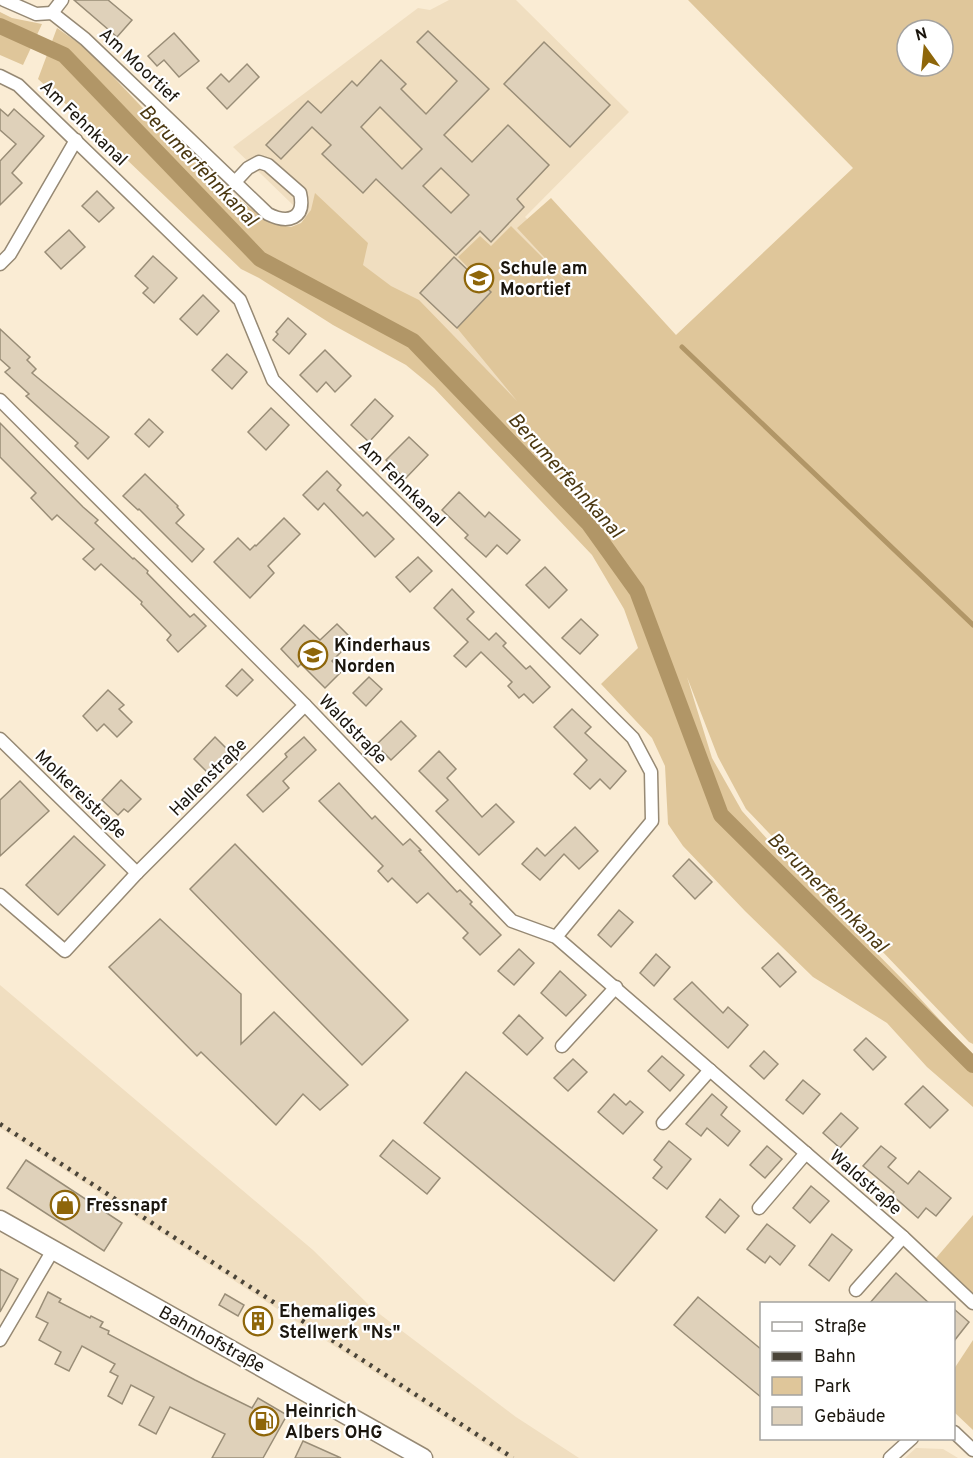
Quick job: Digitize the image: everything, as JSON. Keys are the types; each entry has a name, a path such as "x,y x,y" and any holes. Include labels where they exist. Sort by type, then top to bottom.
{"main road":[{"name":"Bahnhofstraße","path":"0,1220 423,1458"}],"street":[{"name":"Am Moortief","path":"4,0 36,14 52,13 86,39 268,214 278,219 288,219 297,216 301,209 300,194 268,165 259,162 248,168 235,182"},
{"path":"52,13 62,0"},
{"name":"Am Fehnkanal","path":"0,76 18,85 240,300 273,380 633,738 651,772 652,821 556,937"},
{"path":"0,264 10,254 76,140"},
{"name":"Waldstraße","path":"0,400 305,705 512,921 556,937 903,1238 973,1303"},
{"name":"Hallenstraße","path":"0,895 65,951 137,873 305,705"},
{"name":"Molkereistraße","path":"0,739 137,873"},
{"path":"562,1046 616,987"},
{"path":"663,1123 710,1070"},
{"name":"Waldstraße","path":"759,1208 806,1153"},
{"name":"Waldstraße","path":"856,1290 903,1238"},
{"path":"0,1340 53,1250"},
{"path":"955,1433 973,1450"},
{"path":"890,1458 910,1440"}],"shaded area":[{"name":"Schule am Moortief","path":"449,0 516,0 629,112 525,217 656,339 540,444 233,147 418,8 430,10"},
{"path":"0,985 313,1250 373,1309 516,1417 579,1458 506,1458 0,1128"},
{"path":"916,1448 943,1449 958,1458 905,1458"}],"green space":[{"path":"688,0 973,0 973,1044 746,809 718,757 687,677 712,758 742,811 795,870 905,982 973,1056 973,1107 927,1067 887,1023 813,977 683,846 668,824 665,766 652,738 601,684 638,648 624,609 592,555 434,388 406,365 333,325 241,269 123,156 38,79 57,28 87,49 155,121 240,200 270,223 291,227 301,223 311,210 315,193 368,243 363,265 391,286 419,300 517,401 457,328 491,292 458,257 480,236 491,246 511,226 571,286 517,228 551,198 676,335 853,168"},
{"path":"0,12 12,18 42,24 23,65 0,55"},
{"path":"973,1215 973,1303 930,1265"},
{"path":"973,1340 973,1430 955,1413 955,1367"}],"building":[{"path":"74,0 108,0 132,20 117,37"},
{"name":"Schule am Moortief","path":"428,31 489,89 444,135 472,162 508,125 549,165 517,199 524,207 491,242 480,231 456,255 376,179 363,193 322,154 331,145 312,127 281,159 266,145 308,101 321,113 352,81 357,86 381,60 406,84 401,89 426,114 457,81 417,42","holes":["380,107 422,149 402,169 361,127","441,168 469,195 451,213 423,186"]},
{"path":"174,33 199,61 179,77 164,60 157,66 148,56"},
{"path":"544,42 610,105 570,147 504,84"},
{"path":"247,64 259,77 227,109 207,88 221,74 229,82"},
{"path":"0,109 8,116 14,109 44,136 12,173 22,183 0,205 0,161 16,144 0,130"},
{"path":"97,191 114,208 99,222 82,206"},
{"path":"69,230 85,247 61,269 45,252"},
{"path":"153,256 177,278 154,303 143,293 148,288 135,276"},
{"path":"454,257 491,292 457,328 420,293"},
{"path":"203,295 219,311 197,335 180,319"},
{"path":"288,318 306,334 289,354 273,340 278,334 276,332"},
{"path":"0,329 30,357 27,360 36,369 32,373 109,437 88,459 75,446 78,443 26,396 29,394 5,372 10,368 0,359"},
{"path":"325,350 351,376 335,392 326,382 317,392 300,375"},
{"path":"227,354 247,372 232,389 212,370"},
{"path":"375,399 393,416 369,442 351,425"},
{"path":"271,408 289,425 266,450 248,432"},
{"path":"149,419 163,432 149,447 135,434"},
{"path":"0,423 98,520 95,523 148,571 147,573 190,617 194,614 206,626 178,652 167,640 171,635 141,604 142,602 101,564 95,570 83,559 94,549 57,515 52,520 31,498 36,493 0,457"},
{"path":"409,437 428,455 405,479 386,460"},
{"path":"327,471 341,485 337,490 363,516 367,512 394,539 375,557 324,503 318,510 303,495"},
{"path":"145,474 178,506 184,515 176,523 204,549 192,562 123,496"},
{"path":"459,492 485,517 489,512 520,540 507,554 497,545 486,557 465,538 468,535 442,510"},
{"path":"284,518 300,534 268,566 274,573 250,598 214,562 238,538 250,550"},
{"path":"418,557 432,571 410,592 396,577"},
{"path":"545,567 567,590 549,608 526,585"},
{"path":"452,589 474,612 467,619 489,640 496,633 506,643 503,646 526,669 530,666 550,687 533,703 524,694 519,698 508,686 512,682 481,652 466,667 454,656 468,642 434,608"},
{"path":"581,619 598,635 580,654 562,638"},
{"name":"Kinderhaus Norden","path":"337,624 353,640 332,661 342,671 325,688 301,664 298,667 281,649 304,625 320,640"},
{"path":"242,669 253,680 237,696 226,686"},
{"path":"369,677 382,689 366,706 353,693"},
{"path":"108,690 124,705 119,709 132,722 117,737 104,724 97,731 83,716"},
{"path":"572,709 591,727 585,733 626,771 610,789 600,779 590,789 574,774 587,760 554,727"},
{"path":"401,721 416,736 391,760 376,745"},
{"path":"215,737 230,752 209,774 194,759"},
{"path":"304,737 316,750 283,781 289,788 263,812 247,795 287,757 285,754"},
{"path":"439,751 456,769 447,778 482,817 496,804 514,822 479,855 436,811 448,800 419,771"},
{"path":"121,780 141,799 128,812 124,809 118,815 102,800"},
{"path":"20,781 49,811 0,856 0,800"},
{"path":"339,783 372,819 375,816 403,845 410,839 457,892 460,890 472,902 470,904 501,935 480,955 463,938 468,933 428,893 417,903 392,878 388,882 378,871 383,866 319,801"},
{"path":"575,827 598,851 579,869 564,854 540,880 522,864 537,848 545,856"},
{"path":"74,836 105,865 58,915 26,885"},
{"path":"235,844 408,1020 362,1065 190,889"},
{"path":"689,859 712,882 695,899 673,876"},
{"path":"619,910 633,922 611,947 598,935"},
{"path":"160,919 241,994 241,1044 274,1012 348,1085 320,1110 303,1094 276,1125 201,1052 197,1056 109,967"},
{"path":"519,949 534,963 514,985 498,971"},
{"path":"778,953 796,972 780,987 762,968"},
{"path":"656,954 670,967 654,986 640,973"},
{"path":"560,971 586,995 566,1016 541,993"},
{"path":"692,982 723,1013 728,1007 748,1025 728,1048 674,999"},
{"path":"519,1015 543,1038 527,1055 503,1033"},
{"path":"866,1038 886,1057 873,1070 854,1050"},
{"path":"764,1051 778,1064 764,1079 750,1066"},
{"path":"662,1056 684,1075 670,1091 648,1071"},
{"path":"573,1059 587,1072 568,1091 554,1078"},
{"path":"466,1072 657,1230 614,1281 424,1123"},
{"path":"803,1080 820,1094 803,1114 786,1100"},
{"path":"923,1086 948,1110 930,1128 905,1104"},
{"path":"614,1094 626,1105 630,1101 643,1112 623,1134 598,1112"},
{"path":"712,1094 727,1107 721,1115 740,1131 728,1146 707,1128 701,1136 686,1124"},
{"path":"841,1113 858,1128 840,1148 823,1133"},
{"path":"393,1140 440,1178 427,1194 380,1156"},
{"path":"669,1141 691,1159 667,1189 653,1178 662,1167 654,1160"},
{"path":"767,1146 782,1159 765,1178 750,1165"},
{"path":"881,1146 896,1158 888,1167 908,1184 919,1171 951,1198 936,1216 926,1208 918,1218 892,1195 894,1192 863,1166"},
{"name":"Fressnapf","path":"26,1160 122,1223 104,1251 7,1188"},
{"path":"811,1186 829,1201 810,1223 793,1208"},
{"path":"720,1199 739,1216 725,1233 706,1217"},
{"path":"767,1224 795,1246 780,1265 770,1256 765,1263 747,1249"},
{"path":"832,1234 852,1250 829,1281 809,1265"},
{"path":"0,1269 18,1279 0,1312"},
{"path":"896,1273 928,1302 871,1302"},
{"path":"48,1292 61,1299 59,1302 103,1322 100,1327 109,1331 108,1334 195,1380 252,1408 258,1398 287,1415 263,1458 212,1458 225,1434 170,1407 156,1434 139,1425 154,1397 131,1385 122,1404 108,1396 118,1376 110,1372 115,1364 82,1346 69,1371 55,1364 61,1352 39,1340 48,1323 36,1317"},
{"path":"225,1294 244,1305 238,1316 219,1305"},
{"path":"698,1297 760,1348 760,1396 674,1325"},
{"path":"955,1310 969,1322 955,1340"},
{"path":"303,1441 341,1458 295,1458"}],"waterway":[{"name":"Berumerfehnkanal","path":"0,26 64,55 260,259 413,341 589,524 637,591 721,815 973,1065"},
{"path":"682,347 973,625"}],"railway":[{"path":"0,1124 513,1458"}],"place":[{"name":"Schule am Moortief","path":"479,278"},
{"name":"Kinderhaus Norden","path":"313,655"},
{"name":"Fressnapf","path":"65,1205"},
{"name":"Ehemaliges Stellwerk \"Ns\"","path":"258,1321"},
{"name":"Heinrich Albers OHG","path":"264,1421"}]}
